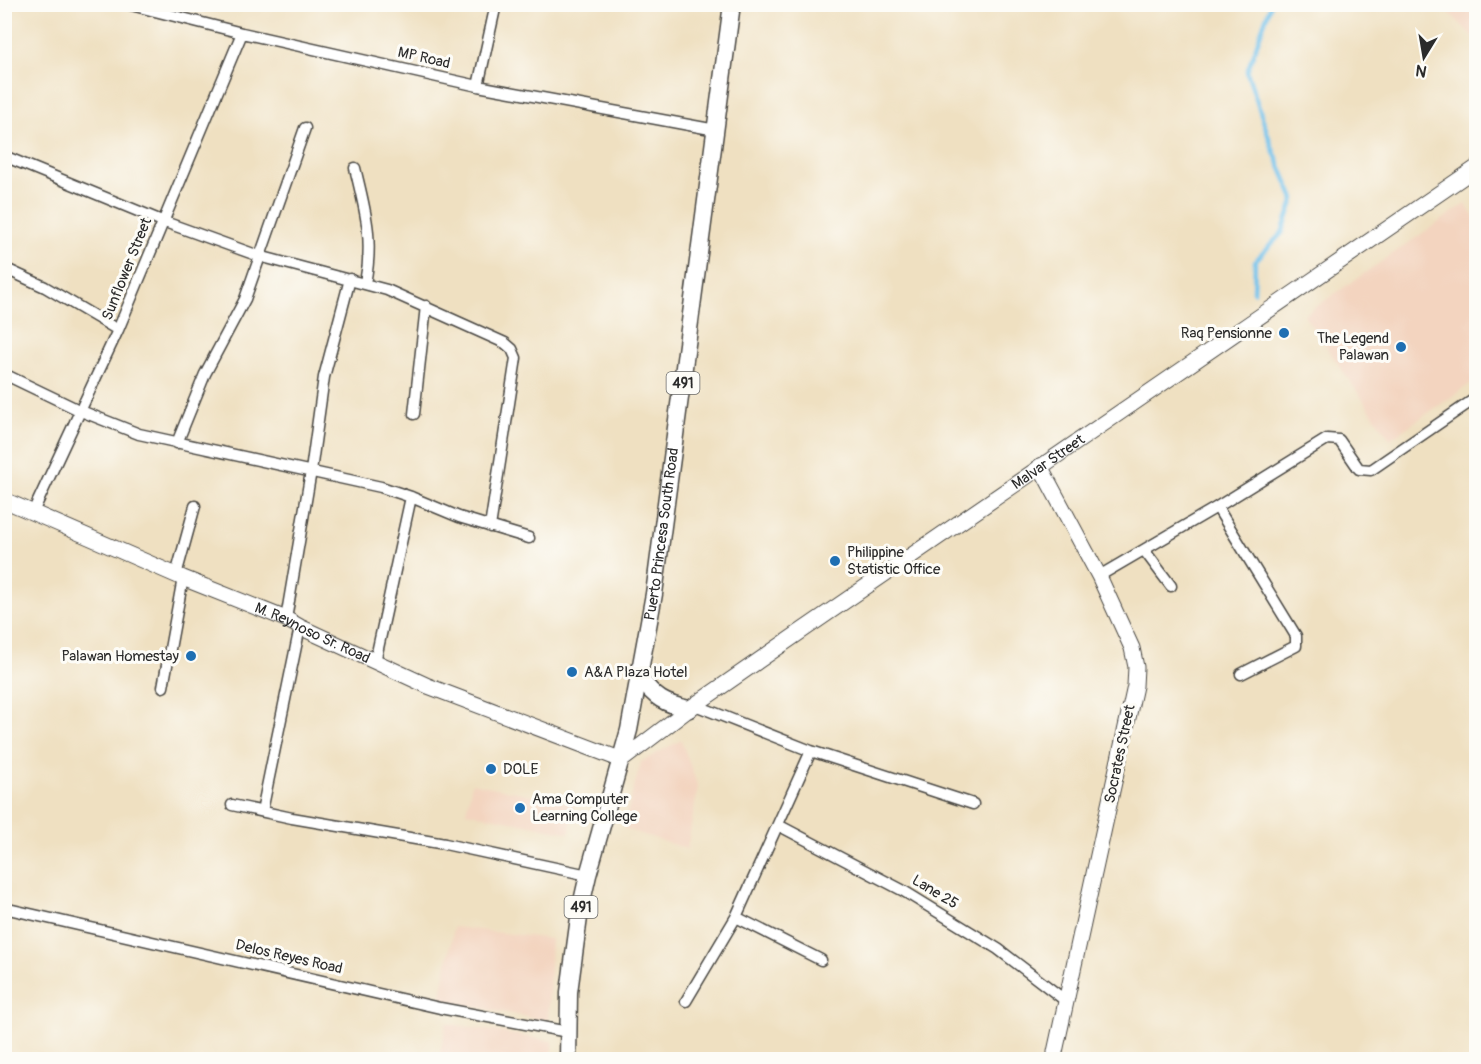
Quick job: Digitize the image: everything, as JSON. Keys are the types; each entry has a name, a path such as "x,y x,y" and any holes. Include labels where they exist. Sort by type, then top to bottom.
{"main road":[{"name":"Puerto Princesa South Road","path":"568,1059 569,992 575,944 588,875 622,760 640,678 661,549 732,4"},
{"path":"640,678 648,690 667,704 692,707"}],"street":[{"name":"MP Road","path":"127,4 242,33 478,86 716,130"},
{"path":"478,86 496,4"},
{"name":"Sunflower Street","path":"33,513 118,330 242,33"},
{"path":"177,443 205,375 245,299 305,128"},
{"path":"4,156 162,221 259,256 365,283 426,306 505,343 515,353 490,527"},
{"path":"356,168 370,237 365,283"},
{"name":"Malvar Street","path":"622,760 692,707 1476,168"},
{"path":"4,268 45,287 118,330"},
{"path":"262,811 293,623 324,377 350,279"},
{"path":"414,414 426,306"},
{"path":"4,374 81,411 139,434 381,487 439,510 529,538"},
{"path":"1099,576 1328,439 1339,440 1359,470 1371,470 1476,398"},
{"name":"Socrates Street","path":"1040,466 1099,576 1132,648 1136,667 1135,686 1054,1052 1055,1059"},
{"path":"375,662 411,497"},
{"name":"M. Reynoso Sr. Road","path":"4,500 180,577 293,623 428,686 622,760"},
{"path":"163,687 180,577 195,506"},
{"path":"1217,507 1297,641 1296,646 1241,674"},
{"path":"1144,550 1172,586"},
{"path":"692,707 811,751 973,804"},
{"path":"686,1001 736,917 811,751"},
{"path":"232,805 445,844 588,875"},
{"name":"Lane 25","path":"777,825 830,851 922,902 998,949 1066,1001"},
{"name":"Delos Reyes Road","path":"4,908 429,1005 568,1032"},
{"path":"736,917 821,960"}],"shaded area":[{"path":"1442,5 1476,5 1476,40"},
{"name":"The Legend Palawan","path":"1465,204 1476,220 1476,380 1390,439 1304,315"},
{"path":"681,740 698,787 687,849 623,828 641,762"},
{"name":"Ama Computer Learning College","path":"472,783 575,804 569,833 466,812"},
{"path":"454,927 551,939 548,1021 440,1000"},
{"path":"446,1023 552,1041 552,1059 439,1059"}],"waterway":[{"path":"1254,292 1255,261 1282,233 1294,199 1272,147 1247,72 1271,4"}],"place":[{"name":"Raq Pensionne","path":"1284,333"},
{"name":"The Legend Palawan","path":"1401,347"},
{"name":"Philippine Statistic Office","path":"835,561"},
{"name":"Palawan Homestay","path":"191,656"},
{"name":"A&A Plaza Hotel","path":"572,672"},
{"name":"DOLE","path":"491,769"},
{"name":"Ama Computer Learning College","path":"520,808"}]}
